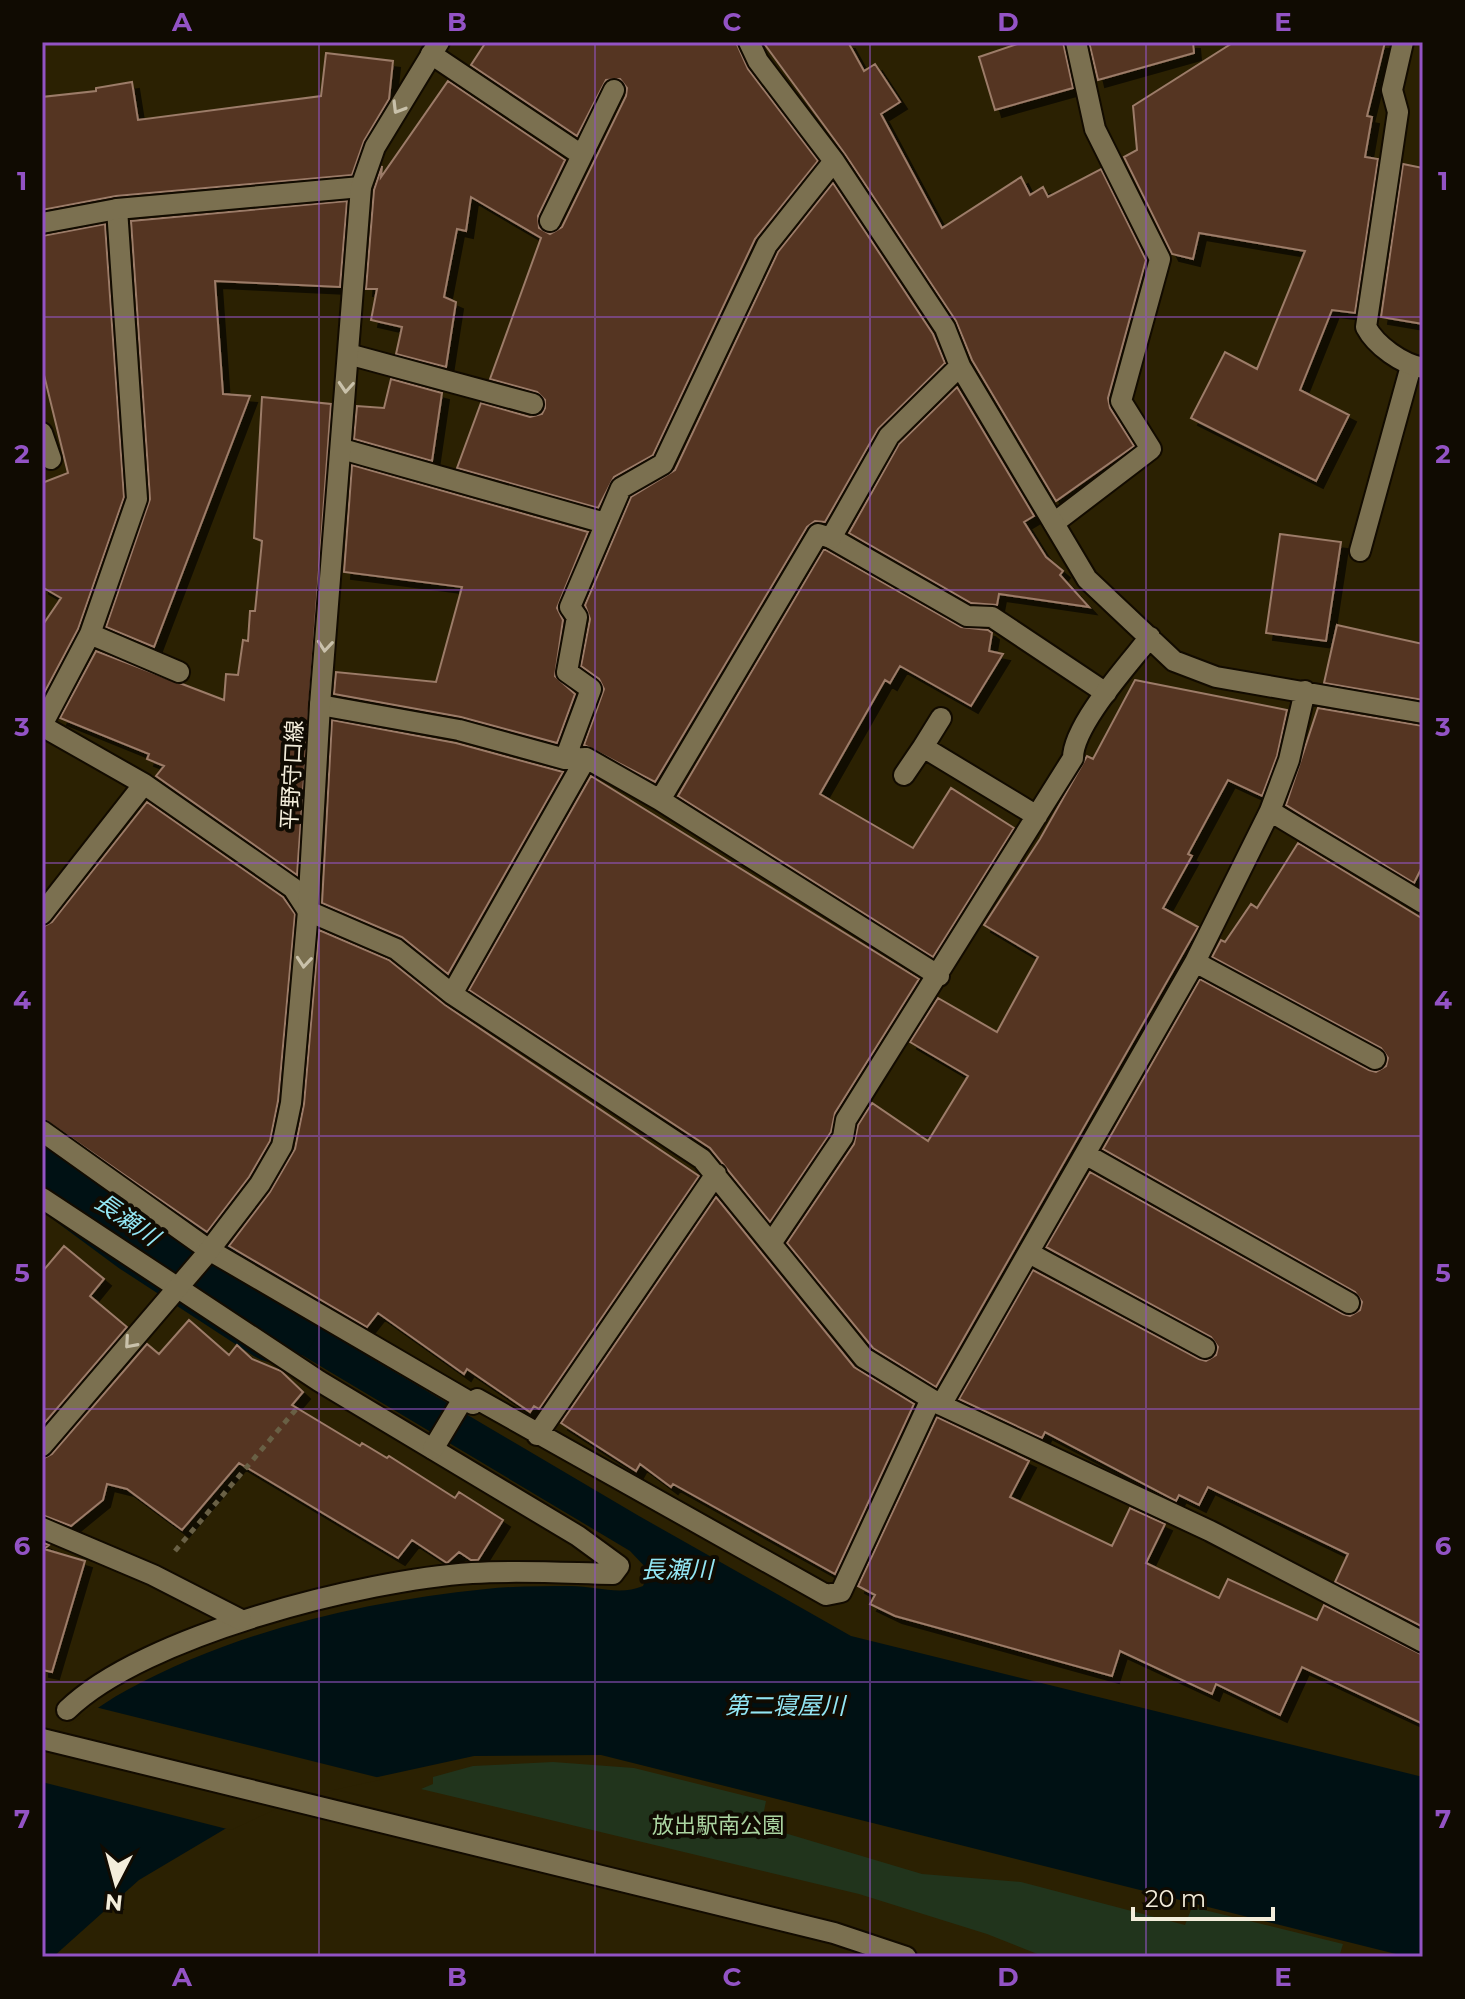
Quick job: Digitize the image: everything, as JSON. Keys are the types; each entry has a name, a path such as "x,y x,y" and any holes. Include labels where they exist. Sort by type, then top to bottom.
{"street":[{"path":"749,42 758,61 834,161 945,328 960,366 1087,579 1174,661 1216,677 1423,713"},
{"path":"1054,523 1151,449 1121,401 1160,259 1095,129 1076,42"},
{"path":"1360,551 1417,367 1372,339 1366,327 1398,112 1392,90 1403,42"},
{"path":"435,48 580,154"},
{"name":"平野守口線","path":"42,1446 207,1253 260,1184 282,1146 291,1103 308,911 320,705 361,187 375,147 435,48"},
{"path":"550,221 580,154 614,90"},
{"path":"452,994 576,758 591,689 567,672 577,617 570,607 621,488 663,464 767,245 834,161"},
{"path":"42,223 117,209 361,187"},
{"path":"117,209 137,499 90,634 42,726 144,784 293,888 308,911 396,949 452,994 702,1159 864,1358 936,1402 1210,1531 1423,1642"},
{"path":"348,354 533,404"},
{"path":"831,538 889,436 960,366"},
{"path":"42,433 51,459"},
{"path":"342,449 605,523"},
{"path":"660,800 818,534 831,538 967,616 992,617 1106,693"},
{"path":"90,634 179,672"},
{"path":"772,1242 843,1137 846,1120 1073,758 1073,747 1106,693 1150,637"},
{"path":"42,1131 207,1253 461,1402 473,1404 477,1399 826,1595 841,1592 936,1402 1031,1254 1195,962 1270,811 1289,760 1305,691"},
{"path":"320,705 459,730 576,758 660,800 939,976"},
{"path":"904,775 941,718"},
{"path":"923,747 1037,816"},
{"path":"42,914 144,784"},
{"path":"1270,811 1422,899"},
{"path":"1195,962 1375,1059"},
{"path":"1085,1154 1349,1303"},
{"path":"537,1435 716,1174"},
{"path":"42,1198 319,1381 435,1446 617,1561 617,1572 471,1573 337,1595 241,1620 134,1667 81,1697 67,1710"},
{"path":"1031,1254 1205,1348"},
{"path":"435,1446 461,1402"},
{"path":"42,1528 153,1575 241,1620"},
{"path":"42,1739 834,1933 906,1957"}],"path":[{"path":"153,1575 319,1381"}],"green space":[{"name":"放出駅南公園","path":"553,1762 634,1768 766,1801 761,1826 922,1874 1021,1882 1185,1925 1192,1907 1343,1944 1339,1957 1045,1957 987,1934 859,1894 421,1789 433,1784 433,1777 473,1766"}],"water":[{"name":"第二寝屋川","path":"186,1249 639,1516 851,1636 1423,1777 1423,1957 1408,1957 601,1755 474,1756 300,1794 235,1823 139,1880 53,1957 42,1957 42,1748 105,1703 169,1669 212,1651 301,1622 393,1602 486,1589 571,1586 634,1589 643,1586 649,1571 630,1551 167,1272"}],"pier":[{"path":"95,1707 384,1779 302,1797 231,1830 42,1782 42,1744"}],"building":[{"path":"486,42 736,42 748,69 818,161 755,239 653,455 614,477 598,508 457,468 481,403 530,417 542,414 545,408 545,400 537,392 490,379 541,238 471,197 466,231 457,229 444,297 456,302 446,367 396,354 402,327 371,320 377,289 366,289 374,190 382,166 381,177 448,81 565,160 538,216 539,228 550,234 562,227 626,96 627,88 620,79 606,80 577,136 471,65"},
{"path":"763,42 848,42 864,71 875,64 900,102 881,114 942,228 1021,177 1030,195 1043,187 1048,197 1101,169 1146,260 1108,398 1110,408 1134,446 1056,501 972,360 956,321 845,154"},
{"path":"1023,42 1063,42 1073,88 995,110 979,57"},
{"path":"1089,42 1193,42 1194,53 1098,80"},
{"path":"1234,42 1385,42 1367,116 1372,117 1365,157 1378,159 1355,313 1332,310 1300,390 1349,415 1316,481 1191,418 1225,352 1257,369 1305,251 1199,233 1193,259 1172,254 1124,157 1137,150 1133,106"},
{"path":"326,53 393,61 389,99 364,141 352,175 116,196 42,210 42,97 96,91 96,88 132,82 138,120 321,96"},
{"path":"1403,164 1423,168 1423,324 1381,317"},
{"path":"833,183 933,334 945,363 878,429 825,522 815,521 807,527 655,782 584,745 604,689 599,679 581,666 590,619 585,605 631,497 675,470 778,252"},
{"path":"347,201 340,287 215,281 223,394 250,396 154,647 106,627 150,499 131,221"},
{"path":"105,224 124,497 78,629 42,697 42,626 61,598 42,587 42,483 68,473 42,367 42,236"},
{"path":"391,379 442,393 432,461 354,439 357,406 384,408"},
{"path":"957,387 1034,516 1024,522 1046,557 1063,571 1060,575 1089,607 999,594 997,605 971,603 849,533 899,444"},
{"path":"262,397 331,404 297,875 156,776 164,766 147,759 149,754 60,718 96,651 224,700 226,674 238,675 243,640 248,641 250,611 255,611 262,541 254,538"},
{"path":"352,465 588,532 557,608 563,620 555,676 575,694 557,743 461,717 334,694 336,672 436,682 462,587 344,572"},
{"path":"1280,534 1341,542 1326,641 1266,633"},
{"path":"824,549 961,627 988,630 992,633 989,651 1003,654 971,706 900,666 890,683 885,680 820,794 913,848 951,788 1014,828 933,957 678,796"},
{"path":"1337,625 1423,644 1423,700 1324,683"},
{"path":"1135,680 1287,710 1277,756 1262,796 1228,780 1188,854 1192,856 1163,908 1198,927 936,1387 873,1348 787,1243 854,1144 858,1125 872,1103 928,1141 968,1076 910,1042 938,998 997,1032 1038,957 984,925 1040,839 1087,756 1093,759"},
{"path":"1318,708 1423,726 1423,865 1414,883 1286,805"},
{"path":"332,720 456,743 563,772 448,974 402,937 322,903"},
{"path":"591,776 919,979 835,1113 831,1132 770,1222 710,1148 469,990"},
{"path":"147,802 283,897 295,914 278,1101 270,1141 249,1177 207,1232 42,1118 42,927 52,922"},
{"path":"1298,843 1423,919 1423,1627 1335,1582 1348,1554 1208,1487 1199,1505 1179,1495 1176,1501 1045,1432 1042,1438 959,1399 1033,1270 1199,1359 1206,1361 1216,1355 1218,1347 1211,1337 1046,1247 1090,1172 1343,1314 1350,1316 1360,1310 1362,1302 1355,1292 1103,1149 1200,979 1369,1070 1376,1072 1386,1066 1388,1058 1381,1048 1212,957 1221,940 1225,942 1251,904 1257,908"},
{"path":"319,930 389,960 445,1005 699,1176 539,1409 534,1406 530,1412 467,1369 464,1374 378,1313 367,1327 229,1246 270,1192 295,1149 304,1104"},
{"path":"716,1197 854,1367 914,1404 835,1574 673,1484 671,1487 640,1464 636,1471 561,1423"},
{"path":"64,1246 104,1279 90,1296 127,1327 42,1426 42,1272"},
{"path":"189,1320 229,1355 237,1345 252,1359 281,1371 303,1392 292,1405 360,1446 362,1443 387,1458 389,1456 455,1498 459,1492 503,1520 478,1560 471,1560 459,1552 447,1563 412,1540 398,1558 239,1463 182,1530 127,1489 107,1484 103,1500 71,1526 42,1515 42,1459 52,1454 147,1344 159,1354"},
{"path":"937,1417 1029,1461 1010,1497 1112,1546 1130,1508 1165,1524 1146,1563 1219,1598 1228,1579 1317,1620 1324,1605 1423,1655 1423,1724 1302,1667 1280,1715 1216,1684 1212,1694 1120,1651 1112,1676 895,1616 870,1604 875,1595 858,1586"},
{"path":"42,1542 49,1545 44,1549 85,1561 52,1672 42,1670"}],"waterway":[{"name":"長瀬川","path":"42,1159 142,1233 277,1321"}]}
